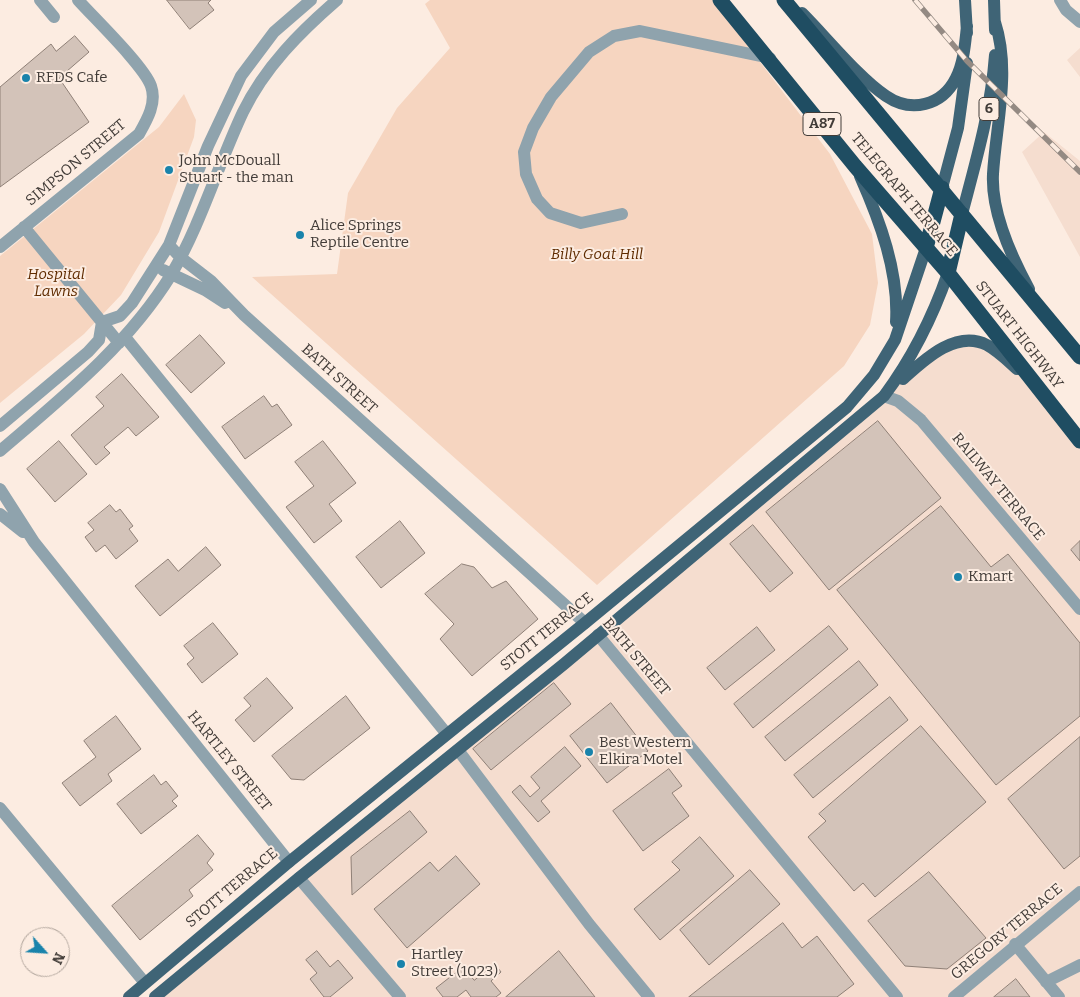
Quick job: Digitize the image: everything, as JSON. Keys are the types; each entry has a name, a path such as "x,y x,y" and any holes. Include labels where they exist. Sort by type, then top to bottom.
{"highway":[{"name":"TELEGRAPH TERRACE","path":"720,0 770,58 856,166 948,274"},
{"path":"784,0 942,188 1080,357"},
{"name":"6","path":"926,248 942,188"},
{"name":"6","path":"948,274 962,214"},
{"name":"STUART HIGHWAY","path":"948,274 1080,441"}],"main road":[{"path":"790,0 875,87 897,102 909,106 928,104 950,88 956,79 964,57 967,26"},
{"name":"6","path":"942,188 958,128 963,99 967,61 965,0"},
{"name":"6","path":"962,214 984,133 993,87 994,0"},
{"path":"995,22 1002,43 1002,72 993,175 995,199 999,218 1021,275 1038,304"},
{"path":"856,166 872,201 887,251 897,304 895,340"},
{"name":"STOTT TERRACE","path":"129,997 289,862 840,412 874,375 895,340 926,248"},
{"path":"884,396 904,369 926,330 948,274"},
{"path":"157,997 299,878 598,635 927,358 944,348 961,342 986,344 1000,353 1039,389"},
{"name":"BATH STREET","path":"585,622 598,635"},
{"name":"HARTLEY STREET","path":"289,862 299,878"}],"street":[{"path":"40,0 54,18"},
{"name":"SIMPSON STREET","path":"0,247 139,134 151,112 152,87 137,65 78,0"},
{"path":"102,322 120,316 156,267 169,245 208,146 241,76 274,32 311,0"},
{"path":"0,451 94,371 122,340 157,296 180,257 244,111 259,85 296,38 338,0"},
{"path":"1060,0 1066,10 1080,22"},
{"path":"622,214 581,223 550,213 537,199 526,174 524,152 533,128 551,97 589,52 614,36 640,31 770,58"},
{"path":"24,227 102,322 122,340 446,733"},
{"name":"BATH STREET","path":"169,245 180,257 198,269 244,315 585,622"},
{"name":"BATH STREET","path":"156,267 205,290 244,315"},
{"path":"0,426 100,340 102,322"},
{"name":"RAILWAY TERRACE","path":"884,396 898,401 921,420 1080,608"},
{"name":"HARTLEY STREET","path":"0,489 34,542 289,862"},
{"name":"HARTLEY STREET","path":"0,514 34,542"},
{"name":"BATH STREET","path":"598,635 897,997"},
{"path":"458,750 590,924 649,997"},
{"path":"0,808 146,983"},
{"name":"HARTLEY STREET","path":"299,878 400,997"},
{"name":"GREGORY TERRACE","path":"954,997 1015,944 1080,892"},
{"path":"1015,944 1059,997"},
{"path":"1046,982 1080,964"}],"shaded area":[{"path":"1080,48 1080,77 1067,60"},
{"path":"1044,132 1080,161 1080,257 1022,152"},
{"path":"961,342 1000,353 1080,438 1080,997 155,997 921,362"}],"green space":[{"name":"Billy Goat Hill","path":"430,0 713,0 830,154 872,234 878,283 870,325 844,366 597,585 252,277 337,274 348,193 397,108 450,48 425,4"},
{"name":"Hospital Lawns","path":"184,94 196,120 194,137 159,232 121,295 84,334 0,403 0,256 159,127"}],"building":[{"path":"167,0 211,0 208,3 214,10 190,29"},
{"path":"75,36 89,52 59,78 89,122 0,187 0,87 51,44 56,51"},
{"path":"200,335 225,363 191,393 166,365"},
{"path":"122,374 159,417 136,436 128,427 104,447 110,453 96,465 71,435 104,406 96,397"},
{"path":"264,396 272,407 277,404 292,425 245,459 222,427"},
{"path":"878,421 941,498 829,590 766,512"},
{"path":"59,441 87,474 55,502 27,469"},
{"path":"323,441 356,483 329,504 342,521 314,543 286,507 314,486 295,462"},
{"path":"110,505 116,512 120,509 133,526 129,529 138,541 116,559 105,545 96,552 85,537 94,530 88,523"},
{"path":"941,506 991,567 1008,554 1080,643 1080,716 996,785 837,590"},
{"path":"400,521 425,553 381,588 356,557"},
{"path":"753,525 793,573 770,592 730,544"},
{"path":"1080,541 1080,561 1071,550"},
{"path":"206,547 221,565 160,616 135,586 168,559 178,571"},
{"path":"462,564 474,567 492,588 506,581 538,619 472,676 440,639 454,624 425,594"},
{"path":"213,623 238,654 202,683 187,664 194,658 184,646"},
{"path":"829,626 848,649 753,728 734,704"},
{"path":"757,627 775,650 725,690 707,668"},
{"path":"859,661 878,685 785,761 765,737"},
{"path":"267,678 293,708 254,742 235,720 251,706 244,698"},
{"path":"554,683 571,704 491,770 473,749"},
{"path":"346,696 370,728 304,780 291,779 272,756"},
{"path":"890,697 908,720 813,798 794,775"},
{"path":"611,703 648,751 607,783 570,736"},
{"path":"116,716 141,749 108,774 112,781 80,806 62,783 96,757 84,741"},
{"path":"921,726 986,802 875,897 863,883 854,891 808,837 826,821 819,814"},
{"path":"1080,737 1080,856 1064,869 1008,799"},
{"path":"565,747 581,766 541,801 550,812 538,822 512,792 520,785 530,797 540,788 531,777"},
{"path":"669,769 682,786 672,793 689,816 643,851 613,811"},
{"path":"154,775 161,785 166,781 178,796 172,801 177,806 141,834 117,804"},
{"path":"410,811 427,832 352,895 351,857"},
{"path":"198,835 214,854 207,863 213,870 189,890 193,896 140,940 112,906"},
{"path":"700,837 734,876 660,940 634,909 680,870 672,862"},
{"path":"456,856 480,884 407,948 374,909 430,862 438,871"},
{"path":"750,870 780,904 709,965 680,930"},
{"path":"929,872 986,938 947,969 905,966 868,921"},
{"path":"783,923 802,948 817,936 854,984 837,997 689,997"},
{"path":"317,951 330,967 338,960 353,978 330,997 324,997 310,979 317,973 306,960"},
{"path":"559,951 595,997 506,997"},
{"path":"495,964 501,972 491,981 501,993 496,997 471,997 466,990 457,997 443,997 436,988 463,967 474,980"},
{"path":"1016,979 1030,997 994,997"}],"railway":[{"path":"915,0 967,61 1080,172"}],"place":[{"name":"RFDS Cafe","path":"26,78"},
{"name":"John McDouall Stuart - the man","path":"169,170"},
{"name":"Alice Springs Reptile Centre","path":"300,235"},
{"name":"Kmart","path":"958,577"},
{"name":"Best Western Elkira Motel","path":"589,752"},
{"name":"Hartley Street (1023)","path":"401,964"}]}
